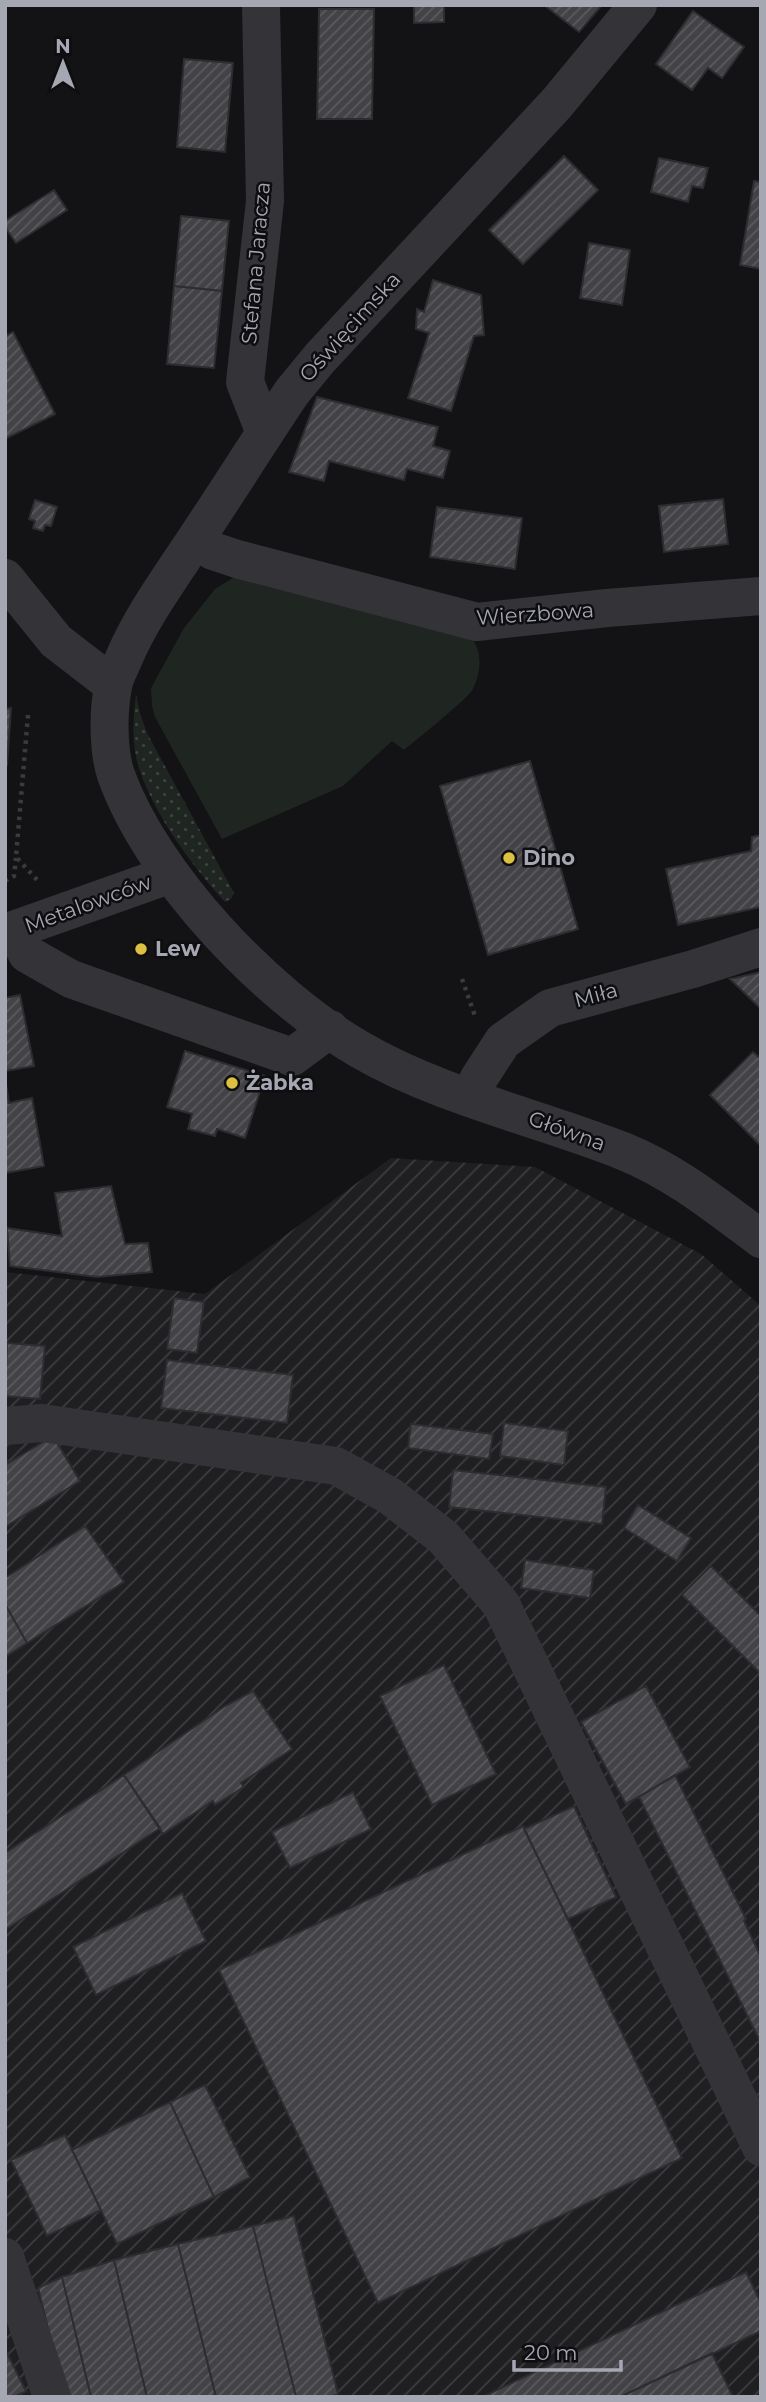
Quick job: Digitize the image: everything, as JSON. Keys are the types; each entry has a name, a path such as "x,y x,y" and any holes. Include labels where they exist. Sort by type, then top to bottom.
{"street":[{"name":"Stefana Jaracza","path":"261,5 265,201 245,382 265,433"},
{"name":"Oświęcimska","path":"171,874 145,835 116,773 109,725 113,685 133,638 292,392 320,358 557,103 638,5"},
{"name":"Wierzbowa","path":"196,539 213,551 237,559 477,622 761,596"},
{"path":"5,578 56,641 113,685"},
{"name":"Metalowców","path":"10,931 171,874"},
{"name":"Główna","path":"171,874 255,971 344,1039 400,1070 470,1098 626,1153 690,1185 761,1239"},
{"path":"10,931 27,954 71,979 292,1057 344,1039"},
{"name":"Miła","path":"470,1098 479,1077 503,1041 550,1008 693,969 761,947"},
{"path":"5,1426 42,1423 336,1466 390,1496 443,1538 501,1604 761,2147"},
{"path":"5,2257 52,2397"}],"path":[{"path":"5,881 14,876 28,715"},
{"path":"16,857 41,885"},
{"path":"462,979 478,1024"}],"shaded area":[{"path":"241,573 468,634 476,646 480,660 476,682 469,694 404,750 392,741 343,786 222,839 155,717 151,688 184,628 215,589"},
{"path":"136,695 147,733 234,893 231,899 225,902 176,840 147,788 137,762 134,743"},
{"path":"391,1158 535,1167 701,1254 761,1306 761,2397 5,2397 5,1272 205,1294"}],"building":[{"path":"414,5 444,5 444,22 414,23"},
{"path":"544,5 602,5 579,32"},
{"path":"319,9 374,9 372,119 317,119"},
{"path":"693,11 744,47 722,78 708,68 692,90 656,64"},
{"path":"184,59 233,63 225,152 177,147"},
{"path":"564,156 598,190 523,264 489,230"},
{"path":"659,158 708,168 703,188 692,186 688,202 651,192"},
{"path":"754,181 761,182 761,269 740,265"},
{"path":"54,190 67,210 16,243 5,227 5,221"},
{"path":"181,216 229,221 222,291 174,286"},
{"path":"589,243 630,250 622,305 580,298"},
{"path":"433,280 481,295 484,335 474,336 451,411 408,398 429,333 416,329 417,309 424,312"},
{"path":"174,286 222,291 214,368 167,364"},
{"path":"13,332 55,414 5,439 5,336"},
{"path":"317,397 438,427 433,446 450,451 443,478 407,469 404,480 329,461 324,481 289,472"},
{"path":"723,499 728,544 664,552 659,506"},
{"path":"35,500 57,507 51,526 45,525 43,531 33,528 35,521 29,519"},
{"path":"437,507 522,518 515,569 430,557"},
{"path":"11,708 7,765 5,766 5,709"},
{"name":"Dino","path":"530,761 578,929 488,955 440,786"},
{"path":"761,835 761,907 678,925 666,869 751,851 752,837"},
{"path":"761,972 761,1009 730,979"},
{"path":"20,995 34,1066 5,1071 5,998"},
{"path":"185,1051 265,1076 245,1138 217,1129 215,1136 188,1129 192,1114 167,1107"},
{"path":"753,1052 761,1059 761,1146 710,1095"},
{"path":"5,1078 9,1103 32,1098 44,1166 5,1173"},
{"path":"111,1186 125,1244 148,1243 152,1272 97,1277 10,1266 7,1228 62,1236 55,1193"},
{"path":"174,1298 204,1302 197,1353 167,1349"},
{"path":"7,1343 45,1346 40,1399 5,1396"},
{"path":"167,1360 293,1375 287,1423 161,1408"},
{"path":"504,1423 568,1431 564,1465 500,1456"},
{"path":"411,1424 493,1434 489,1459 408,1448"},
{"path":"53,1436 80,1481 5,1527 5,1465"},
{"path":"453,1470 606,1487 602,1524 449,1507"},
{"path":"638,1505 691,1538 677,1561 624,1528"},
{"path":"85,1526 124,1582 27,1643 5,1604 5,1578"},
{"path":"525,1560 594,1570 590,1598 521,1588"},
{"path":"711,1566 761,1616 761,1674 682,1595"},
{"path":"5,1604 27,1643 5,1657"},
{"path":"444,1665 496,1774 432,1805 380,1696"},
{"path":"646,1686 690,1767 626,1804 581,1722"},
{"path":"253,1691 292,1749 241,1783 244,1787 215,1805 213,1801 163,1834 124,1775 225,1706"},
{"path":"124,1775 160,1828 5,1930 5,1853"},
{"path":"675,1775 746,1919 744,1921 761,1957 761,2043 639,1797"},
{"path":"353,1792 371,1829 290,1868 272,1832"},
{"path":"574,1806 616,1897 568,1919 524,1829"},
{"path":"523,1826 682,2158 378,2303 219,1970"},
{"path":"182,1893 206,1941 96,1995 73,1947"},
{"path":"205,2085 250,2177 214,2197 170,2102"},
{"path":"170,2102 214,2197 117,2244 72,2150"},
{"path":"65,2135 101,2210 47,2236 11,2160"},
{"path":"294,2216 338,2394 330,2397 296,2397 253,2226"},
{"path":"253,2226 296,2397 216,2397 178,2244"},
{"path":"178,2244 216,2397 147,2397 114,2260"},
{"path":"114,2260 147,2397 91,2397 62,2277"},
{"path":"746,2272 761,2303 761,2331 620,2397 482,2397"},
{"path":"62,2277 91,2397 65,2397 38,2288"},
{"path":"5,2349 26,2391 14,2397 5,2397"},
{"path":"712,2353 733,2397 620,2397"}],"place":[{"name":"Dino","path":"509,858"},
{"name":"Lew","path":"141,949"},
{"name":"Żabka","path":"232,1083"}]}
